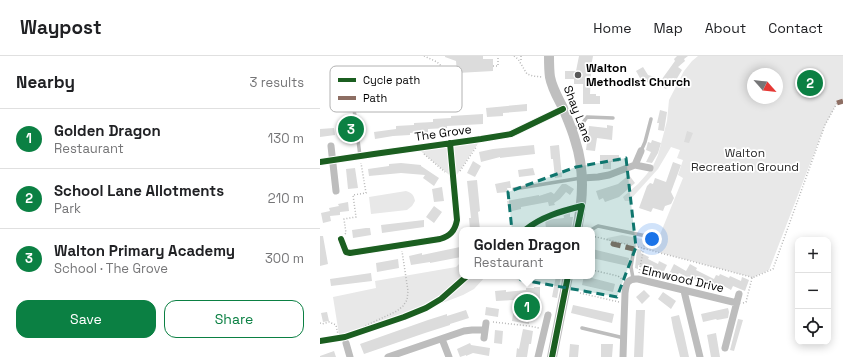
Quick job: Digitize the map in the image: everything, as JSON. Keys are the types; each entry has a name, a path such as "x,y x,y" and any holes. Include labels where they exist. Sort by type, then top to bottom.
{"main road":[{"name":"Shay Lane","path":"549,56 550,77 553,87 572,130 579,154 582,178 582,206 578,227"},
{"path":"552,357 567,279"}],"street":[{"name":"The Grove","path":"320,162 512,134 563,109"},
{"path":"341,239 346,252 348,253 440,239 454,230 457,214 450,143"},
{"path":"331,146 336,191"},
{"path":"635,165 641,151"},
{"path":"582,178 609,175 635,165 650,168"},
{"name":"Elmwood Drive","path":"623,357 625,293 633,280 737,303"},
{"path":"684,291 700,357"},
{"name":"Elmwood Drive","path":"725,348 739,294"},
{"path":"538,357 548,315"},
{"path":"388,357 485,326 484,338"},
{"path":"442,339 449,357"},
{"path":"341,340 350,357"}],"lane":[{"path":"354,112 360,156"},
{"path":"572,130 582,124 587,117 613,118"},
{"path":"641,151 652,119"},
{"path":"514,189 582,178"},
{"path":"595,228 598,226 656,238"},
{"path":"633,280 630,267 634,249"},
{"path":"582,328 624,338"}],"path":[{"path":"424,56 437,62 442,66"},
{"path":"493,66 498,66 498,56"},
{"path":"514,56 521,64 526,74 550,77"},
{"path":"521,56 521,64"},
{"path":"595,237 644,248 752,278 773,269 825,125 837,103"},
{"path":"341,239 346,233 344,219 356,217 353,195 366,193 360,156"},
{"path":"595,271 633,280 644,248 646,236"},
{"path":"357,333 365,326 397,310 403,306 407,300 408,291 401,245"},
{"path":"737,303 746,302 752,278"},
{"path":"580,293 624,304"},
{"path":"320,323 322,324 329,322 336,325 341,340"},
{"path":"485,326 490,322 544,329"},
{"path":"357,333 382,325"}],"highlighted area":[{"path":"626,158 636,247 617,297 517,279 508,192 576,167"}],"green space":[{"name":"Walton Recreation Ground","path":"698,56 843,56 843,101 837,103 825,125 769,270 752,278 654,251 606,240 607,238 622,235 657,242 683,178 678,175 683,160 677,158 680,150 671,147 658,169 629,201 625,201 623,197 638,184 653,166 658,155 667,121 669,100 684,71"},
{"path":"481,139 454,179 417,148"},
{"path":"406,191 412,194 415,201 407,210 371,214 369,197"},
{"path":"459,264 459,279 483,279 474,289 463,295 340,341 333,297 376,288 375,281 456,267"}],"building":[{"path":"483,56 483,59 493,59 493,71 462,73 462,66 456,66 456,61 445,57"},
{"path":"579,56 593,56 590,72 590,94 600,96 600,104 583,104 583,84 574,84 574,79 565,79 565,71 576,71"},
{"path":"677,56 688,56 678,67 682,70 676,80 673,78 666,89 654,81 653,84 641,80 636,71 643,67 648,75 662,79"},
{"path":"527,104 527,111 503,113 503,116 487,117 486,108"},
{"path":"660,110 667,112 664,131 658,130 659,123 657,123"},
{"path":"483,114 483,124 447,126 447,128 428,129 428,132 410,133 410,135 375,139 374,132 396,129 396,126 433,122 433,119 451,118 451,116"},
{"path":"607,125 613,126 612,140 597,138 595,151 586,150 589,126 607,128"},
{"path":"334,128 335,135 320,137 320,129"},
{"path":"687,131 693,133 689,143 684,142"},
{"path":"652,140 661,143 658,153 652,163 646,162 651,152 646,150 648,142 651,143"},
{"path":"534,145 535,154 500,157 481,162 479,152 493,149"},
{"path":"559,145 562,177 555,178 550,146"},
{"path":"600,155 619,155 619,162 611,162 611,169 603,169 603,164 600,164"},
{"path":"473,161 481,166 475,177 467,173"},
{"path":"673,162 681,165 671,192 674,198 671,204 665,206 663,211 653,208 651,212 639,208 647,186 650,183 653,184 655,178 666,182"},
{"path":"401,163 421,165 439,178 434,186 423,178 425,175 401,173 369,176 368,169"},
{"path":"355,168 358,188 348,189 346,169"},
{"path":"533,168 535,175 519,177 518,170"},
{"path":"629,175 635,183 619,197 605,202 603,198 599,200 596,191 618,184"},
{"path":"477,180 480,211 478,212 480,227 470,227 469,218 471,218 467,181"},
{"path":"510,181 511,188 507,188 508,192 497,193 495,184"},
{"path":"562,184 566,184 574,189 570,195 566,192 554,203 555,205 549,206 548,202 521,207 521,209 512,211 511,206 508,207 507,201 539,196 551,192 554,194"},
{"path":"442,187 444,201 434,202 432,189"},
{"path":"348,202 349,211 340,212 340,215 330,216 331,221 323,223 321,213 330,211 329,208 339,206 338,204"},
{"path":"434,206 442,212 434,223 426,217"},
{"path":"570,211 570,217 573,217 571,227 546,227 545,220 564,218 563,212"},
{"path":"424,220 424,227 382,233 381,225"},
{"path":"370,228 371,235 353,238 352,230"},
{"path":"320,236 323,236 328,264 320,266"},
{"path":"459,247 459,257 411,265 409,256 422,253 422,255"},
{"path":"637,249 642,250 641,253 649,257 648,259 658,264 659,261 667,265 663,273 650,267 649,270 638,265 638,269 635,268"},
{"path":"595,250 629,258 628,266 595,259"},
{"path":"398,259 399,268 377,272 376,263"},
{"path":"674,264 686,271 690,264 697,268 696,270 714,279 716,275 719,276 720,274 729,278 730,276 741,281 742,277 749,280 745,291 733,286 731,290 722,285 720,289 706,282 705,284 679,273 677,276 670,272"},
{"path":"371,273 372,281 331,286 330,279"},
{"path":"555,279 560,279 557,298 552,297"},
{"path":"583,279 595,279 615,284 613,292 582,285"},
{"path":"540,287 540,307 531,305 529,324 512,321 515,300 496,301 495,291 506,290 506,292 526,290 526,288"},
{"path":"644,290 650,296 642,304 636,297"},
{"path":"663,292 676,301 671,309 658,299"},
{"path":"573,305 614,314 612,323 571,313"},
{"path":"486,307 499,309 498,317 485,315"},
{"path":"728,308 728,318 703,322 701,314"},
{"path":"466,310 469,318 364,354 360,344 428,320"},
{"path":"636,310 645,310 643,357 634,357"},
{"path":"327,312 329,321 323,322 321,313"},
{"path":"679,315 689,357 680,357 673,328 671,317"},
{"path":"738,319 743,320 734,351 730,350"},
{"path":"523,329 533,331 531,344 529,344 527,357 516,357 517,348 519,349"},
{"path":"495,330 503,331 502,344 494,343"},
{"path":"716,333 720,357 711,357 707,335"},
{"path":"470,343 471,345 490,348 489,356 473,353 460,357 457,349"},
{"path":"570,344 579,345 578,357 569,357"},
{"path":"601,344 613,344 612,357 601,357"},
{"path":"334,351 336,357 320,357 320,356"}],"marked path":[{"path":"837,103 843,101"},
{"path":"614,242 613,244 634,249"}],"cycle path":[{"path":"320,162 511,134 563,109"},
{"path":"341,239 346,252 350,253 440,239 449,235 455,227 457,220 450,143"},
{"path":"529,227 552,215 582,206 578,227"},
{"path":"320,341 345,337 426,308 441,299 464,279"},
{"path":"552,357 567,279"}],"place":[{"name":"Walton Methodist Church","path":"578,75"},
{"name":"School Lane Allotments","path":"810,83"},
{"name":"Walton Primary Academy","path":"351,129"},
{"name":"Golden Dragon","path":"527,307"}]}
